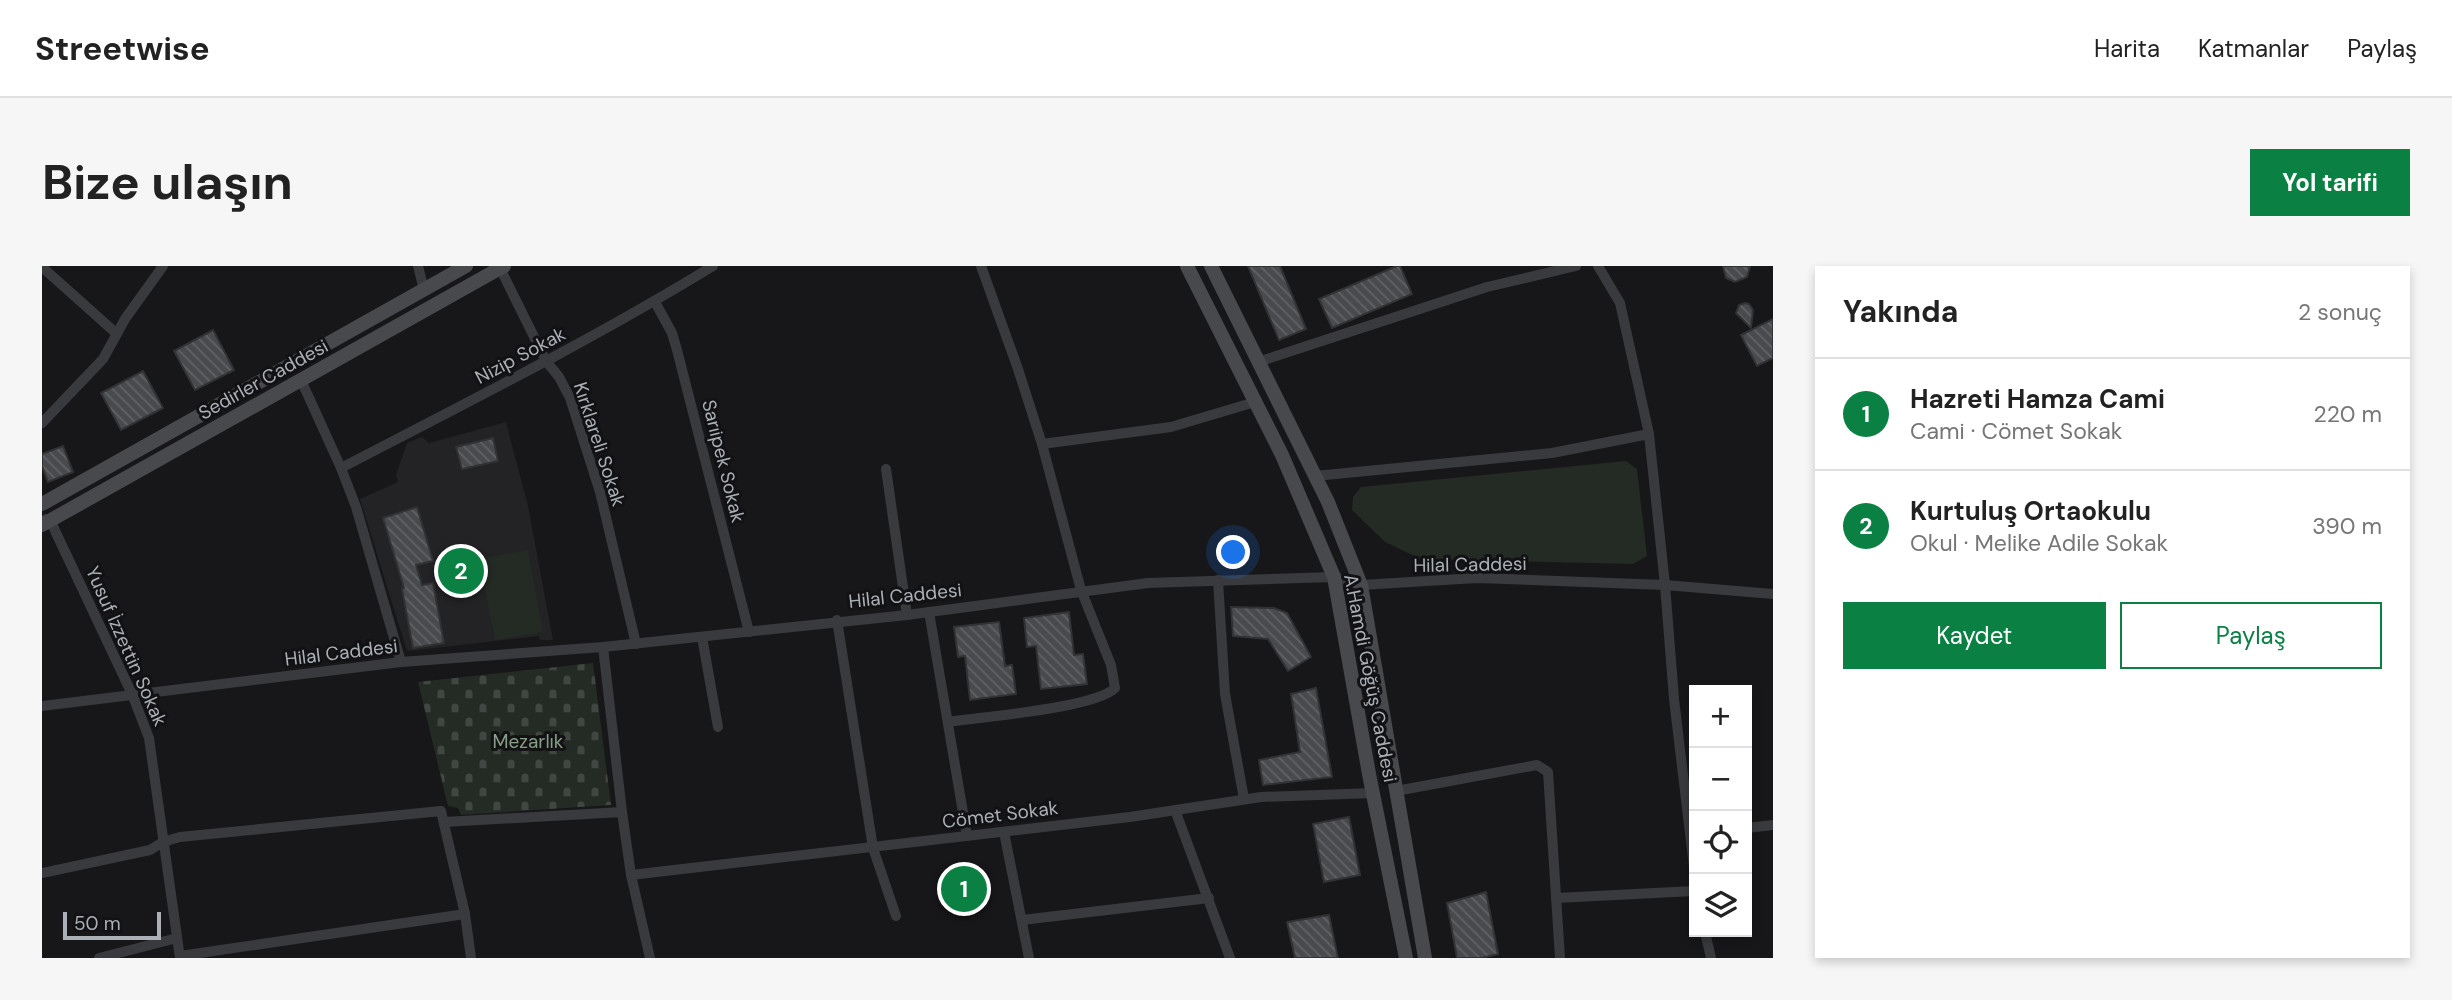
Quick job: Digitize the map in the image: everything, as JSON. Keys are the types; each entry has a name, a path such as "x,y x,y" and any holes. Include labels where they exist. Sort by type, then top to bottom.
{"street":[{"path":"42,423 103,359 125,319 163,266"},
{"path":"418,266 424,290"},
{"name":"Sedirler Caddesi","path":"42,504 466,266"},
{"name":"Nizip Sokak","path":"341,468 546,361 654,302 713,266"},
{"path":"948,722 1088,702 1115,688 1111,665 1081,590 1042,444 981,266"},
{"name":"A.Hamdi Göğüş Caddesi","path":"1187,266 1282,455 1334,577 1406,958"},
{"name":"A.Hamdi Göğüş Caddesi","path":"1211,266 1328,502 1361,585 1425,958"},
{"path":"1258,362 1487,287 1576,266"},
{"path":"1598,266 1620,303 1649,434 1674,699 1689,811"},
{"path":"42,267 117,334"},
{"name":"Sedirler Caddesi","path":"45,521 502,267"},
{"name":"Kırklareli Sokak","path":"502,267 546,361 559,377 570,398 600,492 636,643"},
{"name":"Sarıipek Sokak","path":"654,302 664,317 677,350 749,632"},
{"path":"301,380 356,507 401,662"},
{"path":"1042,444 1171,427 1255,402"},
{"path":"1315,476 1552,453 1649,434"},
{"path":"886,469 907,615"},
{"name":"Yusuf İzzettin Sokak","path":"45,521 132,694 149,738 180,957"},
{"name":"Hilal Caddesi","path":"42,706 401,662 603,647 837,620 907,615 1148,583 1334,577 1361,585 1477,578 1665,585 1773,594"},
{"path":"1218,580 1225,694 1244,799"},
{"path":"929,612 967,836"},
{"path":"837,620 873,848 896,916"},
{"path":"702,637 718,727"},
{"path":"603,647 621,812 631,875 650,958"},
{"path":"1396,791 1537,765 1548,772 1560,958"},
{"name":"Cömet Sokak","path":"631,875 873,848 1261,797 1373,793"},
{"path":"1175,810 1230,958"},
{"path":"42,873 150,850 180,836 441,811 465,914 471,958"},
{"path":"444,822 621,812"},
{"path":"1752,827 1773,825"},
{"path":"1004,831 1029,958"},
{"path":"1556,898 1689,891"},
{"path":"1022,920 1209,898"},
{"path":"180,957 465,914"},
{"path":"1706,937 1710,958"},
{"path":"99,958 177,938"}],"shaded area":[{"path":"506,422 528,506 553,640 540,640 539,636 409,651 360,499 398,482 396,475 407,443 422,437 429,443"}],"green space":[{"path":"1626,461 1637,469 1647,556 1633,564 1421,559 1385,542 1352,510 1353,497 1361,487"},
{"path":"528,550 543,632 495,640 479,559"},
{"name":"Mezarlık","path":"593,663 611,805 461,815 458,808 448,806 418,682"}],"building":[{"path":"1248,266 1280,266 1306,329 1279,340"},
{"path":"1400,266 1412,294 1332,328 1319,299"},
{"path":"1723,266 1750,266 1747,277 1735,282 1726,278"},
{"path":"1745,303 1753,310 1751,328 1736,313 1739,305"},
{"path":"1773,319 1773,358 1757,366 1741,335"},
{"path":"213,330 234,370 195,390 174,351"},
{"path":"143,371 163,408 121,430 101,393"},
{"path":"493,438 498,461 462,469 456,447"},
{"path":"63,446 73,472 48,482 42,466 42,454"},
{"path":"417,507 433,561 416,565 422,585 433,583 444,643 413,648 402,589 404,588 383,518"},
{"path":"1231,607 1274,608 1287,613 1311,657 1288,671 1268,639 1233,636"},
{"path":"1069,612 1074,655 1083,654 1087,684 1041,689 1036,646 1027,647 1024,618"},
{"path":"999,622 1005,666 1012,665 1016,694 970,700 965,656 958,657 954,627"},
{"path":"1316,688 1332,777 1263,785 1259,760 1300,752 1291,694"},
{"path":"1349,817 1360,875 1324,882 1313,824"},
{"path":"967,871 979,898 960,907 948,880"},
{"path":"1486,892 1498,954 1482,958 1457,958 1447,903"},
{"path":"1329,915 1338,958 1295,958 1287,922"}],"place":[{"name":"Kurtuluş Ortaokulu","path":"461,571"},
{"name":"Hazreti Hamza Cami","path":"964,889"}]}
